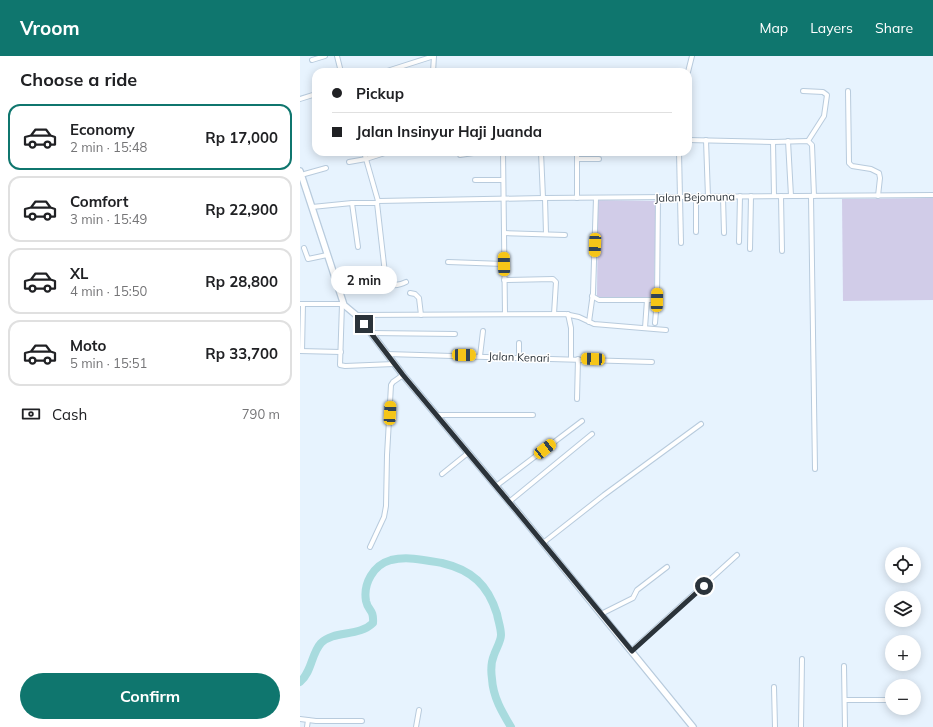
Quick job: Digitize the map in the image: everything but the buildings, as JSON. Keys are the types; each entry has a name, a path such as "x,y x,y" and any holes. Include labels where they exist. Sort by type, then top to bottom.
{"street":[{"path":"312,60 325,56"},
{"path":"337,56 340,68"},
{"path":"396,68 434,56 433,68"},
{"path":"689,68 692,56"},
{"path":"803,90 823,92 827,95 824,116 808,141"},
{"path":"848,91 849,162 852,166 872,169 879,173 880,178 878,196"},
{"path":"300,99 312,95"},
{"path":"692,140 773,142 808,141 812,145 815,468"},
{"path":"706,140 708,197"},
{"path":"788,141 791,196"},
{"path":"773,142 774,196"},
{"path":"365,156 377,202 386,282 391,285 406,282"},
{"path":"349,162 375,156"},
{"path":"503,156 505,314"},
{"path":"541,156 546,234"},
{"path":"679,156 681,242"},
{"path":"577,198 577,159 599,159"},
{"path":"326,168 301,173 343,304 341,352 339,362 342,366 394,364"},
{"path":"475,180 503,180"},
{"name":"Jalan Bejomuna","path":"312,207 377,202 544,198 933,195"},
{"path":"739,242 740,196"},
{"path":"750,249 751,196"},
{"path":"781,196 782,251"},
{"path":"655,323 657,300 658,197"},
{"path":"723,197 724,233"},
{"path":"590,322 596,198"},
{"path":"696,198 696,232"},
{"path":"352,203 358,248"},
{"path":"504,233 565,235"},
{"path":"304,248 308,259 327,255"},
{"path":"448,262 504,264"},
{"path":"504,280 555,280 554,314"},
{"path":"410,293 415,294 419,298 421,314"},
{"path":"592,296 599,300 657,300"},
{"path":"645,328 647,300"},
{"path":"341,352 301,351 302,304 343,304 356,315 394,364 544,543 693,727"},
{"path":"356,315 568,314 594,324 666,330"},
{"path":"568,314 571,328 571,358"},
{"path":"480,356 483,331"},
{"path":"371,333 455,334"},
{"path":"519,343 519,358"},
{"name":"Jalan Kenari","path":"387,354 571,358 652,362"},
{"path":"577,399 578,359"},
{"path":"370,548 384,516 386,506 391,385 392,382 403,375"},
{"path":"436,415 532,415"},
{"path":"496,486 582,421"},
{"path":"544,543 604,495 701,424"},
{"path":"509,502 592,434"},
{"path":"442,474 468,453"},
{"path":"632,651 737,556"},
{"path":"601,614 633,598 637,590 667,567"},
{"path":"801,727 802,659"},
{"path":"844,666 845,727"},
{"path":"774,687 775,727"},
{"path":"845,700 885,700"},
{"path":"416,727 420,710"},
{"path":"300,719 362,721"},
{"path":"307,727 308,720"}],"shaded area":[{"path":"933,198 933,300 843,301 842,199"},
{"path":"598,200 656,201 654,298 597,297"}],"waterway":[{"path":"300,682 307,673 315,652 321,643 333,636 361,630 373,623 373,615 367,604 365,595 368,582 374,571 379,566 385,562 403,558 442,563 462,570 477,580 484,587 493,604 497,614 501,635 492,661 491,670 493,686 498,704 511,727"}],"route":[{"path":"364,324 403,375 632,651 704,586"}]}
